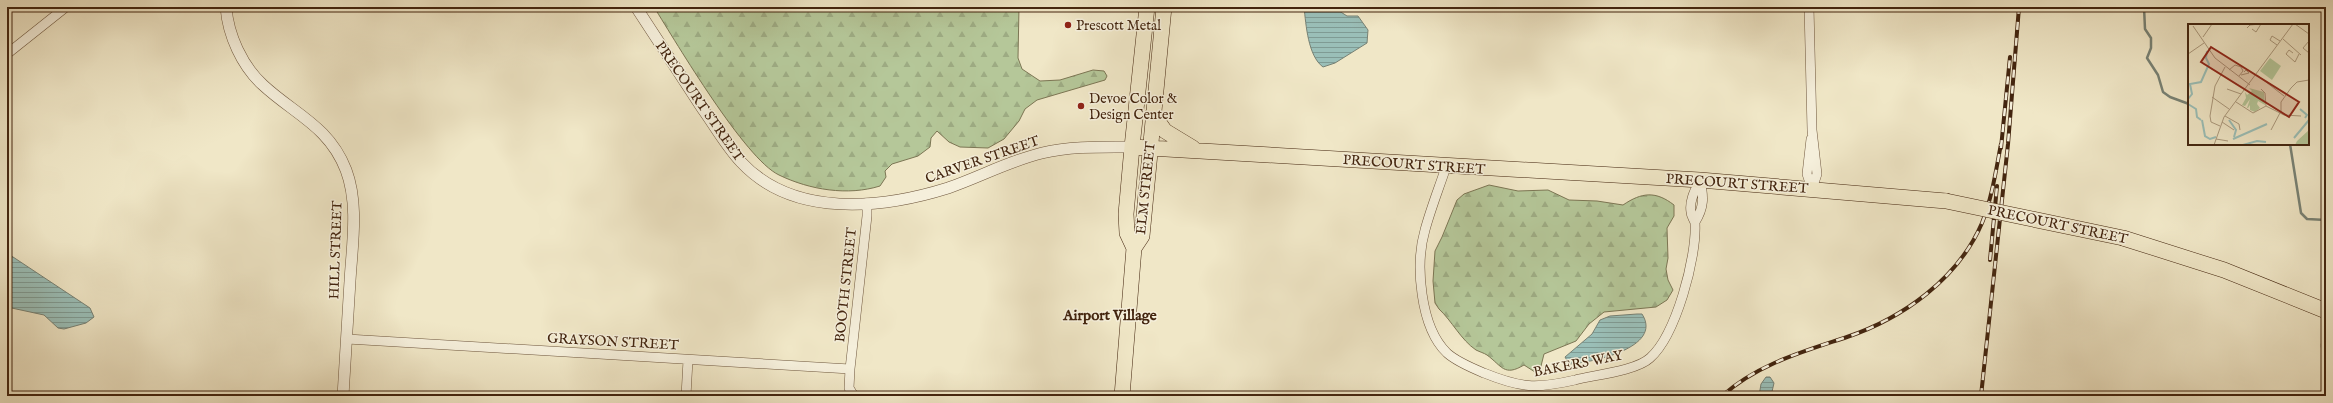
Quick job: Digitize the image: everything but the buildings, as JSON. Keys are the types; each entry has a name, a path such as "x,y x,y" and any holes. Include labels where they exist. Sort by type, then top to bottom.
{"main road":[{"name":"ELM STREET","path":"1134,248 1127,233 1132,147 1147,7"},
{"name":"ELM STREET","path":"1122,396 1134,248 1142,236 1149,148 1164,7"},
{"path":"1153,114 1161,127 1171,136 1199,151"},
{"name":"PRECOURT STREET","path":"1132,147 1446,167 1700,180 1812,188 1946,201 2123,238 2224,270 2326,311"}],"street":[{"path":"7,54 66,7"},
{"name":"HILL STREET","path":"226,7 234,40 252,73 264,86 316,126 332,145 346,170 352,193 353,214 343,396"},
{"name":"PRECOURT STREET","path":"636,7 731,150 749,170 769,185 804,200 833,203 866,202"},
{"path":"1809,7 1812,130 1817,174 1812,188"},
{"name":"CARVER STREET","path":"866,202 923,195 950,187 1017,160 1042,153 1084,147 1132,147"},
{"name":"BAKERS WAY","path":"1446,167 1424,230 1422,248 1421,269 1423,296 1429,324 1433,335 1448,354 1475,369 1516,384 1552,385 1633,366 1650,359 1664,340 1682,298 1691,255 1695,222 1701,212 1704,195 1700,180"},
{"name":"BOOTH STREET","path":"850,370 867,216 866,202"},
{"name":"GRAYSON STREET","path":"347,339 850,370"},
{"path":"686,396 688,360"},
{"path":"850,370 849,388 854,396"}],"green space":[{"path":"654,7 1019,7 1018,58 1022,69 1040,81 1060,80 1093,70 1104,71 1107,76 1105,80 1037,100 1025,109 1019,121 1004,139 988,148 960,147 949,142 937,131 931,138 930,147 918,156 892,164 885,171 886,177 880,186 855,191 829,190 816,188 791,180 779,175 765,165 748,147 712,99"},
{"path":"1489,185 1518,191 1548,190 1569,200 1597,201 1623,205 1636,198 1649,195 1655,195 1667,200 1674,205 1674,216 1667,228 1668,258 1666,269 1668,280 1673,290 1667,300 1656,307 1604,312 1589,324 1576,341 1544,354 1540,370 1535,372 1524,365 1512,370 1504,369 1487,355 1471,346 1439,309 1435,303 1433,281 1435,251 1457,200 1464,194"}],"water":[{"path":"1304,7 1333,7 1347,16 1358,16 1368,30 1367,43 1335,63 1323,67 1314,56 1311,48"},
{"path":"7,253 90,308 94,317 86,323 64,329 58,328 44,315 7,307"},
{"path":"1642,314 1646,326 1643,336 1634,344 1607,357 1592,361 1569,364 1565,357 1592,334 1600,320 1610,316"},
{"path":"1766,377 1770,377 1774,383 1771,396 1759,396 1761,384"}],"waterway":[{"path":"2144,7 2145,29 2151,38 2151,48 2147,58 2158,75 2163,92 2170,97 2188,104"},
{"path":"2290,145 2301,213 2307,219 2326,220"},
{"path":"2322,344 2322,347 2326,350"}],"railway":[{"path":"1981,396 2008,144 2019,7"},
{"path":"2001,148 2010,57"},
{"path":"1722,396 1750,375 1781,360 1868,329 1888,319 1908,307 1944,279 1959,262 1972,243 1982,223 1991,194 2001,144"},
{"path":"1990,260 1997,186"}],"place":[{"name":"Prescott Metal","path":"1068,25"},
{"name":"Devoe Color & Design Center","path":"1081,106"}],"district":[{"name":"Airport Village","path":"1110,315"}]}
